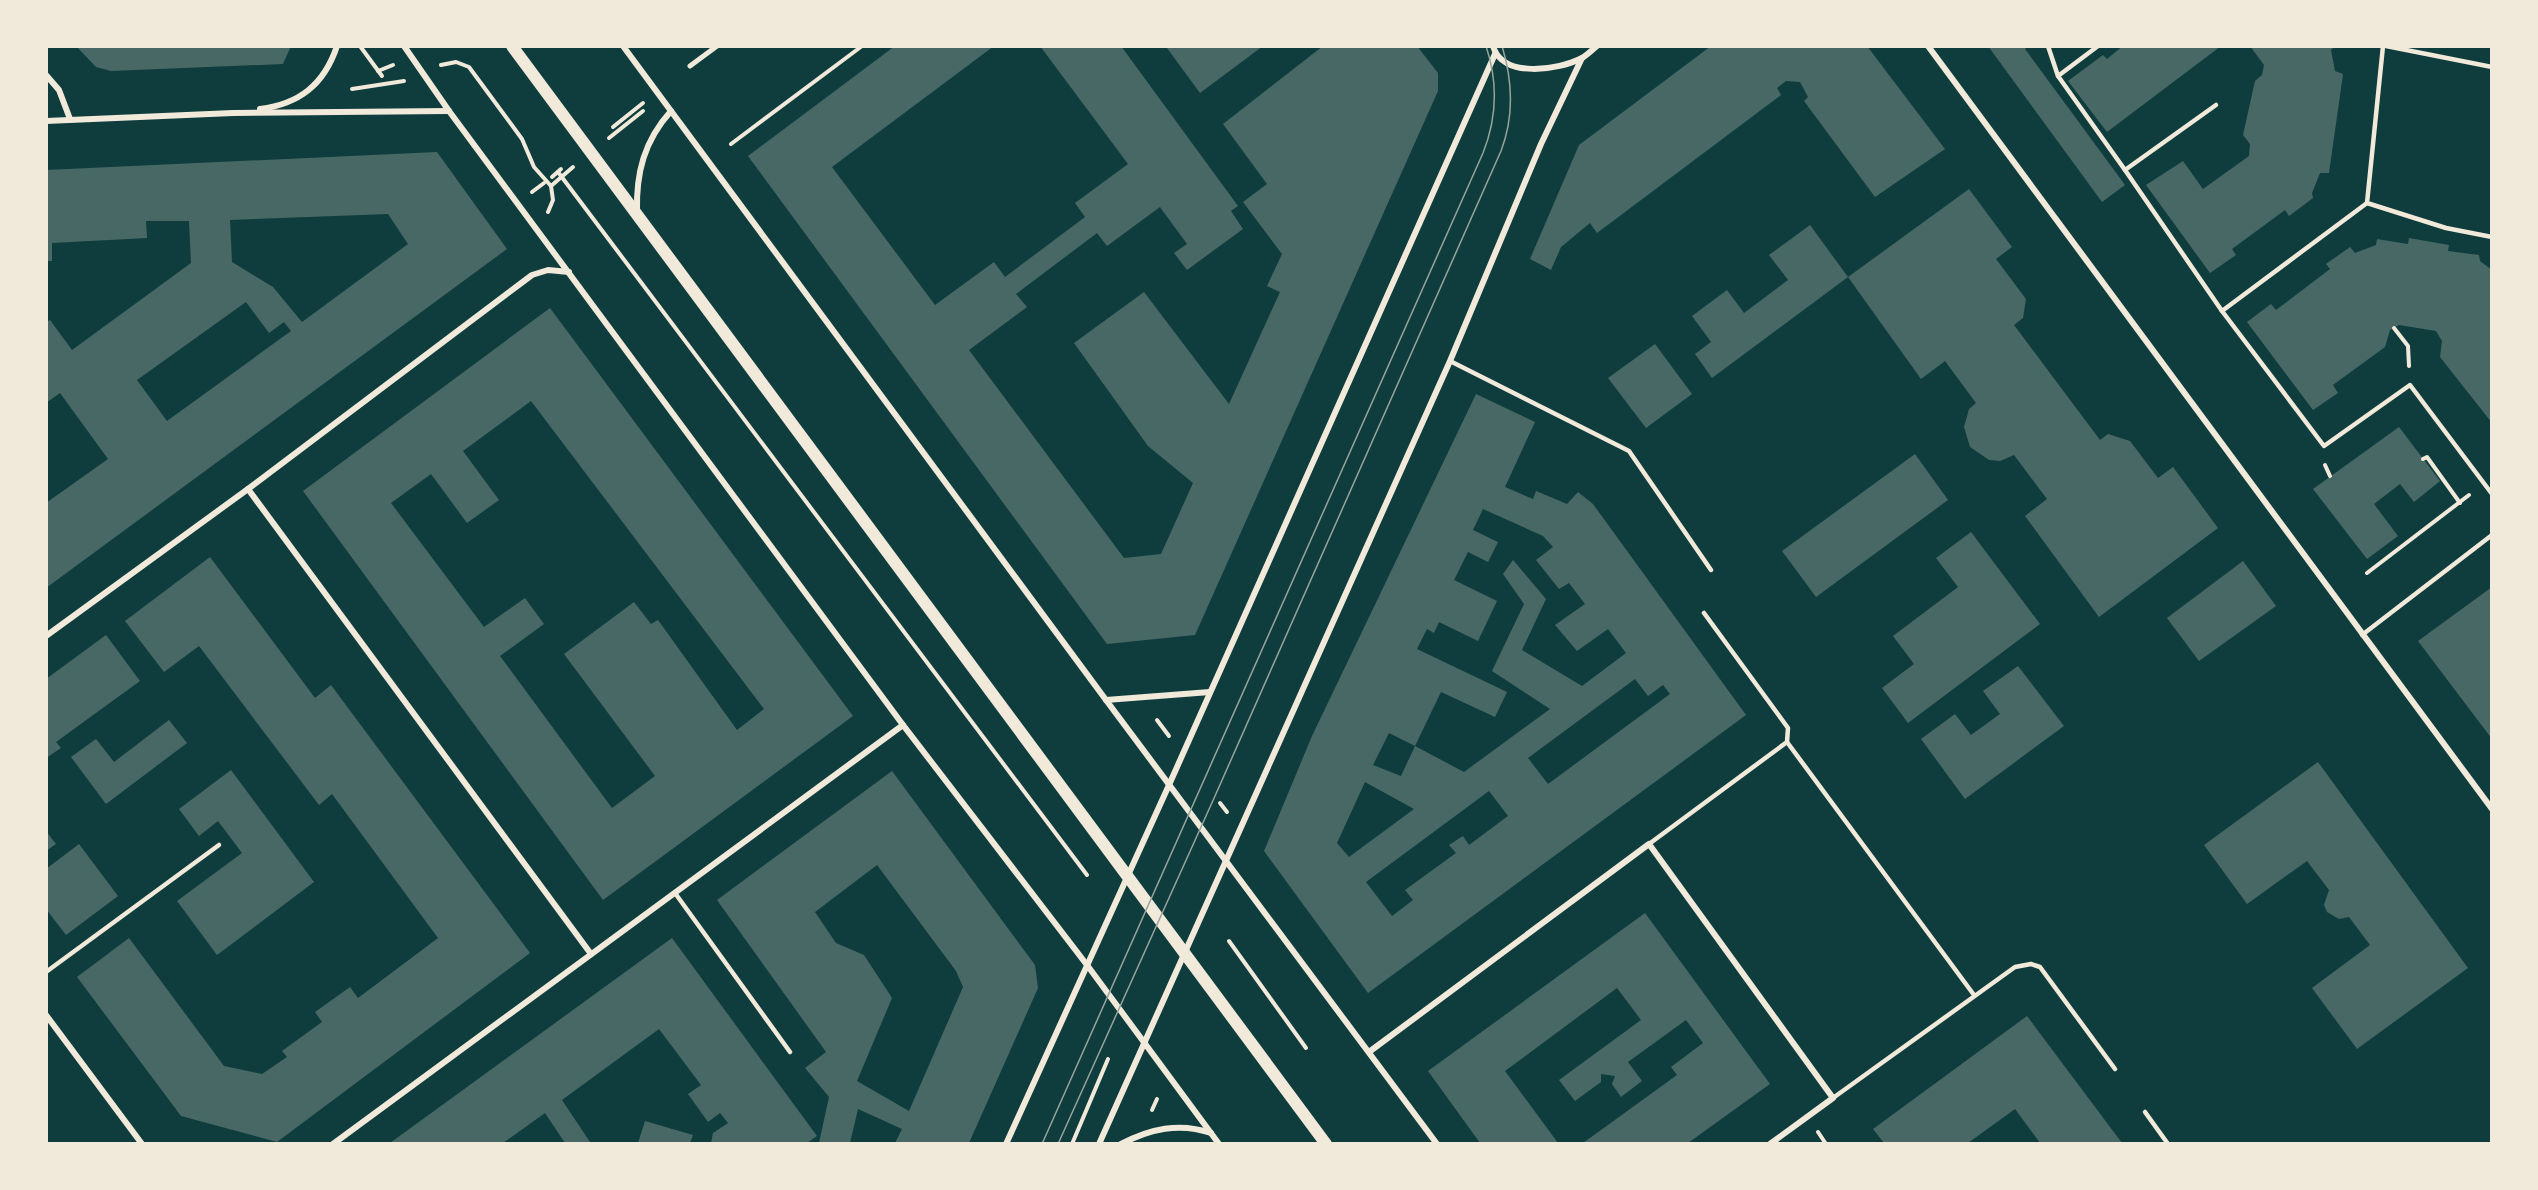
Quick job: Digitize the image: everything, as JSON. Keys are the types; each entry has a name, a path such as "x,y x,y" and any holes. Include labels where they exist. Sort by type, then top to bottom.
{"main road":[{"path":"512,46 1326,1143"}],"street":[{"path":"233,113 283,106 306,94 321,75 337,46"},
{"path":"404,46 449,111 903,725 1087,965 1219,1143"},
{"path":"623,46 1169,785 1437,1143"},
{"path":"690,66 717,46"},
{"path":"1006,1143 1169,785 1494,50 1508,64 1528,69 1564,64 1582,58 1597,46"},
{"path":"1928,46 2492,809"},
{"path":"1099,1143 1450,361 1541,144 1582,58"},
{"path":"46,75 59,90 70,119"},
{"path":"46,121 233,113 449,111"},
{"path":"637,215 637,180 644,151 671,111"},
{"path":"46,636 248,489 532,274 548,270 569,272"},
{"path":"248,489 591,954"},
{"path":"1106,700 1210,692"},
{"path":"333,1143 903,725"},
{"path":"1369,1052 1648,844 1833,1098 1770,1143"},
{"path":"46,1015 142,1143"},
{"path":"1121,1143 1159,1128 1196,1128 1211,1133"}],"lane":[{"path":"2048,46 2058,76 2126,170 2222,311 2324,446 2410,385 2492,494"},
{"path":"2058,76 2098,46"},
{"path":"2222,311 2367,203 2384,46 2492,67"},
{"path":"2126,170 2216,105"},
{"path":"2367,203 2446,228 2492,237"},
{"path":"1450,361 1629,451 1711,570"},
{"path":"2362,634 2492,536"},
{"path":"1704,613 1788,728 1786,742 1974,995"},
{"path":"1648,844 1786,742"},
{"path":"46,972 219,845"},
{"path":"675,893 790,1053"},
{"path":"1833,1098 2015,967 2031,964 2040,967 2115,1069"},
{"path":"2145,1112 2168,1143"}],"path":[{"path":"360,46 382,76"},
{"path":"730,144 862,46"},
{"path":"436,67 456,62 469,67 522,139 534,167 551,186"},
{"path":"378,71 393,65"},
{"path":"389,85 404,81"},
{"path":"613,127 645,102"},
{"path":"552,177 560,170 1087,875"},
{"path":"529,195 544,183"},
{"path":"2394,328 2409,346 2410,385"},
{"path":"2423,459 2427,457 2460,503"},
{"path":"2325,468 2330,476"},
{"path":"2367,573 2476,490"},
{"path":"1155,726 1157,720 1171,738"},
{"path":"1229,941 1306,1048"},
{"path":"1072,1143 1108,1059"},
{"path":"1143,1106 1150,1115 1157,1100"}],"building":[{"path":"76,46 291,46 283,64 111,71 96,67"},
{"path":"895,46 994,46 832,167 935,305 994,262 1005,277 1085,217 1075,203 1128,164 1040,46 1121,46 1238,206 1231,211 1243,229 1187,270 1174,253 1187,244 1160,207 1107,246 1097,233 1016,294 1027,307 969,350 1124,558 1161,554 1193,483 1148,446 1074,343 1144,292 1229,404 1280,292 1267,286 1282,254 1243,202 1267,184 1223,124 1323,46 1417,46 1438,73 1438,91 1195,635 1107,644 748,156"},
{"path":"1169,46 1263,46 1200,93 1167,48"},
{"path":"1711,46 1867,46 1945,149 1875,197 1804,101 1808,97 1800,82 1786,81 1777,88 1781,95 1597,233 1590,223 1561,247 1551,270 1530,259 1579,145"},
{"path":"1988,46 2028,46 2025,49 2125,185 2102,202"},
{"path":"2123,46 2221,46 2107,132 2068,81 2103,55 2107,59"},
{"path":"2250,46 2335,46 2331,50 2335,71 2343,74 2329,173 2320,173 2312,193 2313,198 2289,216 2285,210 2232,249 2236,255 2210,273 2146,185 2183,161 2203,189 2249,156 2250,144 2243,135 2255,81 2262,75 2264,65"},
{"path":"437,152 507,249 46,588 46,503 108,459 60,393 46,403 46,322 50,320 72,350 191,263 189,221 146,221 147,238 52,243 52,261 46,261 46,170","holes":["388,214 408,244 302,322 273,287 232,262 230,220","246,302 269,333 284,322 291,331 167,421 137,380"]},
{"path":"1969,189 2012,247 1996,259 2026,299 2023,318 2014,325 2100,440 2108,434 2130,441 2158,478 2173,467 2218,528 2099,617 2025,516 2047,499 2014,455 2000,461 1989,460 1970,447 1964,427 1969,409 1976,403 1945,361 1921,379 1848,277"},
{"path":"1810,225 1848,277 1712,378 1695,354 1711,342 1692,316 1727,290 1744,313 1788,280 1769,255"},
{"path":"2409,238 2449,245 2448,251 2479,255 2480,261 2492,270 2492,423 2440,357 2442,341 2436,331 2399,325 2390,330 2385,347 2333,385 2338,393 2313,410 2247,322 2271,304 2276,310 2330,269 2326,264 2350,247 2355,253 2376,245 2377,239 2408,244"},
{"path":"550,308 853,716 603,900 303,491","holes":["531,401 764,709 737,730 658,620 651,624 634,602 564,654 655,776 612,808 500,656 544,624 525,598 484,627 391,503 431,474 467,523 499,500 463,451"]},
{"path":"1655,344 1692,394 1646,428 1608,378"},
{"path":"1476,394 1535,422 1505,487 1533,499 1536,491 1567,504 1578,492 1593,504 1746,715 1368,993 1264,851 1312,736","holes":["1483,509 1543,536 1553,547 1536,560 1559,589 1569,583 1585,604 1555,625 1577,651 1608,629 1626,653 1582,686 1522,650 1546,599 1513,560 1503,574 1524,604 1492,671 1550,709 1464,772 1415,746 1441,692 1495,717 1507,692 1417,649 1427,629 1434,633 1439,622 1478,641 1497,601 1454,580 1468,552 1488,562 1498,542 1473,530","1635,679 1648,696 1663,685 1670,694 1548,784 1528,758","1389,733 1415,746 1401,776 1373,765","1365,782 1414,809 1349,857 1337,843","1489,791 1508,816 1469,845 1463,836 1449,845 1456,853 1405,890 1413,900 1392,916 1366,882"]},
{"path":"2399,427 2440,481 2414,502 2400,484 2374,504 2398,536 2367,559 2313,489"},
{"path":"1915,454 1948,500 1816,597 1782,551"},
{"path":"1971,532 2040,624 1908,723 1882,688 1914,664 1893,636 1958,587 1936,558"},
{"path":"210,557 315,698 331,685 530,953 277,1142 181,1116 77,977 129,938 224,1066 262,1074 287,1057 282,1051 322,1022 315,1012 350,987 358,998 438,938 332,794 319,805 199,646 164,672 125,621"},
{"path":"2243,561 2276,606 2199,661 2167,618"},
{"path":"2492,587 2492,739 2418,641"},
{"path":"106,635 140,681 56,742 61,748 46,758 46,679"},
{"path":"2018,666 2064,726 1965,799 1921,739 1955,714 1971,735 2000,714 1983,691"},
{"path":"169,720 187,743 106,804 71,757 96,739 114,762"},
{"path":"2318,762 2468,968 2357,1049 2312,988 2370,945 2349,917 2339,919 2327,912 2324,905 2329,890 2307,861 2247,904 2204,845"},
{"path":"231,770 314,882 217,955 177,901 242,853 218,821 199,836 179,809"},
{"path":"892,771 1035,965 1038,988 969,1143 895,1143 902,1129 858,1109 850,1143 819,1143 829,1097 805,1068 826,1052 717,900","holes":["877,865 956,971 963,987 909,1111 857,1081 892,998 864,955 836,943 815,912"]},
{"path":"46,831 56,844 46,851"},
{"path":"79,844 118,896 66,935 46,909 46,869"},
{"path":"1645,913 1770,1084 1688,1143 1583,1143 1677,1075 1671,1067 1703,1043 1686,1020 1628,1062 1642,1081 1621,1097 1612,1084 1615,1076 1601,1074 1601,1082 1575,1101 1559,1080 1641,1020 1617,988 1505,1071 1558,1143 1480,1143 1428,1071"},
{"path":"672,938 817,1136 807,1143 711,1143 713,1133 728,1123 720,1113 708,1122 688,1094 701,1085 659,1029 562,1100 590,1142 565,1143 545,1113 503,1143 390,1143"},
{"path":"2027,1016 2122,1143 2040,1143 2015,1109 1968,1143 1884,1143 1873,1129"},
{"path":"645,1121 693,1135 690,1143 638,1143"}],"tram line":[{"path":"1042,1144 1483,153 1491,127 1494,100 1493,73 1486,46"},
{"path":"1058,1144 1501,151 1510,112 1510,86 1502,46"}]}
